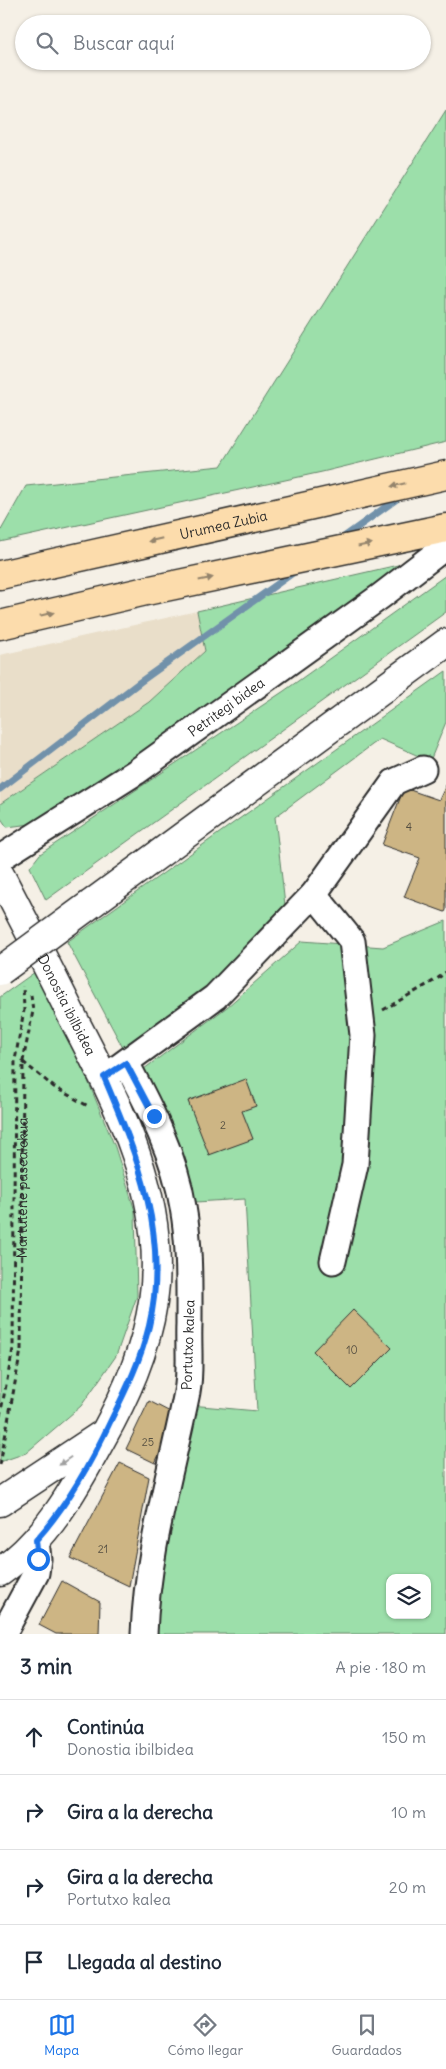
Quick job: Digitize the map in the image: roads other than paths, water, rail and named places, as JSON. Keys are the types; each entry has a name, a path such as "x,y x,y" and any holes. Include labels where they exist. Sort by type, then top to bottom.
{"highway":[{"name":"Urumea Zubia","path":"0,574 446,475"},
{"path":"0,625 146,591 446,528"}],"main road":[{"path":"11,978 91,904 446,643"},
{"name":"Donostia ibilbidea","path":"0,875 115,1070 143,1177 154,1226 156,1252 154,1302 147,1334 133,1374 105,1433 60,1511 32,1544"},
{"path":"0,1502 105,1433"},
{"path":"0,1564 32,1544"},
{"path":"0,1572 32,1544"}],"street":[{"name":"Petritegi bidea","path":"0,858 136,772 381,596 446,546"},
{"path":"115,1070 215,997 314,894 394,782 423,768"},
{"path":"314,894 352,941 363,1035 355,1165 333,1262"},
{"name":"Portutxo kalea","path":"115,1070 154,1116 170,1160 183,1206 190,1263 188,1390 167,1474 150,1568 145,1596 144,1634"},
{"path":"3,1634 36,1573 38,1559 32,1544"}],"waterway":[{"path":"341,539 401,496"},
{"path":"0,789 140,682 297,570"}]}
